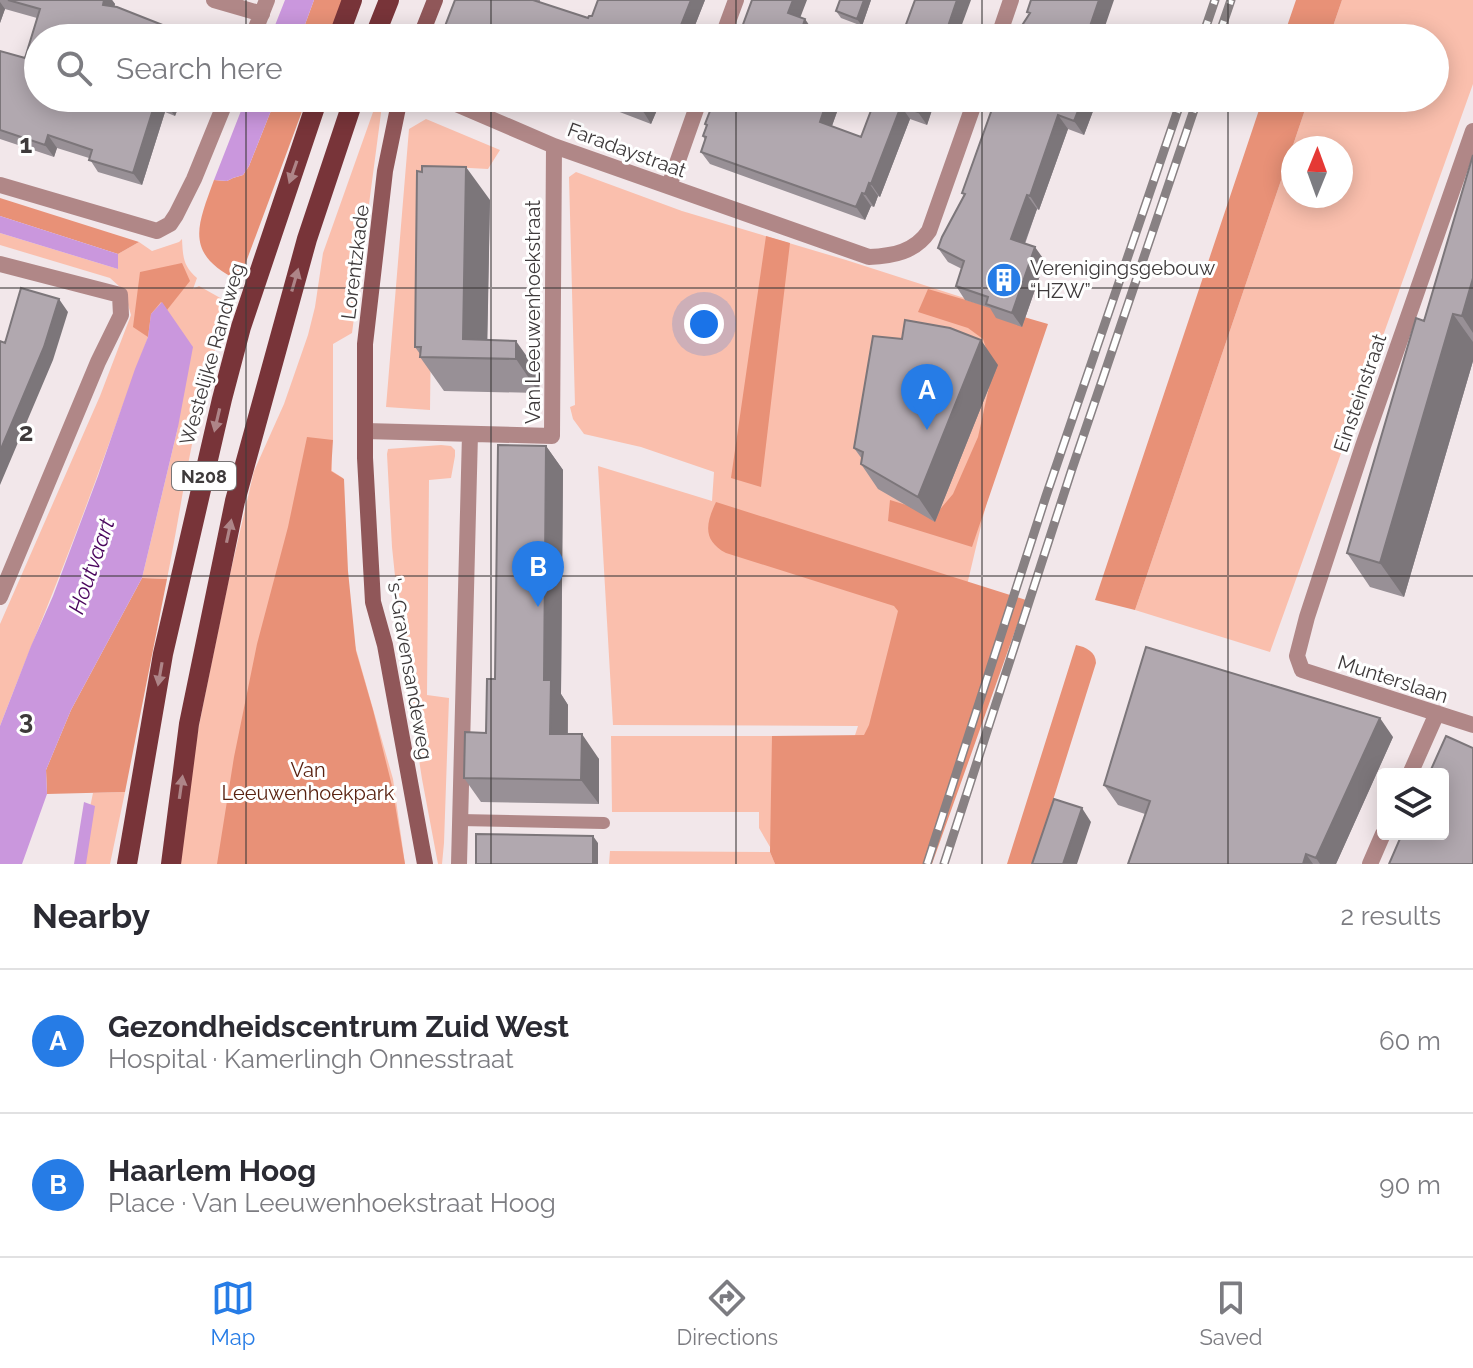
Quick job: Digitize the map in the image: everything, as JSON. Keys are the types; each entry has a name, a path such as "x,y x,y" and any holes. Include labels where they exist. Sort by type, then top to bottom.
{"main road":[{"path":"343,24 352,0"},
{"path":"380,24 389,0"},
{"name":"Westelijke Randweg","path":"127,864 163,654 222,399 241,327 313,112"},
{"name":"N208","path":"171,864 189,724 235,501 307,239 349,112"}],"street":[{"path":"214,0 264,7"},
{"path":"426,24 435,0"},
{"path":"727,24 736,0"},
{"path":"1003,24 1011,0"},
{"path":"0,185 157,231 170,224 176,215 221,112"},
{"name":"Lorentzkade","path":"365,431 365,344 385,171 397,112"},
{"name":"Faradaystraat","path":"475,112 554,146 869,257 896,254 912,249 922,241 929,231 971,112"},
{"path":"669,186 695,112"},
{"name":"Einsteinstraat","path":"1302,670 1297,656 1307,617 1473,131"},
{"name":"Van Leeuwenhoekstraat","path":"365,431 552,436 554,146"},
{"path":"0,264 120,295 121,315 98,362 0,597"},
{"name":"'s-Gravensandeweg","path":"365,431 373,602 385,645 425,864"},
{"path":"459,864 470,434"},
{"name":"Munterslaan","path":"1302,670 1473,725"},
{"path":"1413,768 1437,713"},
{"path":"1370,864 1380,840"}],"lane":[{"path":"460,820 604,823"}],"green space":[{"path":"314,0 343,0 334,24 305,24"},
{"path":"1296,0 1342,0 1334,24 1288,24"},
{"path":"1342,0 1473,0 1473,84 1270,652 1135,610 1281,180 1281,208 1353,208 1353,136 1296,136 1304,112 1449,112 1449,24 1334,24"},
{"path":"270,112 302,112 239,281 210,261 203,250 200,226 214,180 227,181 243,175"},
{"name":"Van Leeuwenhoekpark","path":"373,112 381,112 352,333 333,344 331,440 332,471 343,478 344,607 393,779 405,864 177,864 187,788 204,700 254,471 284,404 308,335 323,253"},
{"path":"1258,112 1304,112 1296,136 1281,136 1281,180 1135,610 1095,600"},
{"path":"426,119 500,150 488,169 433,166 430,410 386,407 409,129"},
{"path":"576,172 682,211 1030,319 901,864 780,864 759,828 759,812 612,812 611,736 772,736 772,749 838,787 858,726 613,725 598,466 712,501 714,472 641,447 584,434 573,419 570,407 575,405 569,177"},
{"path":"0,198 139,242 118,254 0,216"},
{"path":"0,233 118,269 118,254 139,242 152,251 182,239 185,261 197,278 193,289 199,286 231,304 209,370 167,579 142,578 178,427 175,324 162,302 0,726 0,624 100,396 131,315 120,287 110,278 0,245"},
{"path":"766,236 790,243 761,487 731,478"},
{"path":"182,263 190,281 167,310 161,302 151,314 148,337 133,327 140,272"},
{"path":"928,289 1048,324 972,547 888,521 890,500 936,514 953,494 978,437 993,369 983,339 968,328 918,312"},
{"name":"Van Leeuwenhoekpark","path":"307,437 333,440 331,471 344,479 348,571 356,651 392,786 405,864 217,864 234,757 257,644 288,527"},
{"path":"451,446 455,456 451,478 429,480 427,695 449,698 444,843 442,864 438,864 404,663 392,547 387,454 388,449"},
{"path":"716,502 1026,600 932,864 775,864 770,852 772,736 864,735 898,611 894,606 726,553 713,542 708,530"},
{"path":"142,578 167,579 125,792 47,794 46,770 71,710"},
{"path":"1076,645 1090,651 1096,663 1033,864 1007,864"},
{"path":"125,792 110,864 78,864 93,793"},
{"path":"610,851 770,852 775,864 609,864"}],"water":[{"path":"285,0 314,0 305,24 276,24"},
{"path":"241,112 270,112 243,175 227,181 214,180"},
{"path":"0,216 118,254 118,269 0,233"},
{"name":"Houtvaart","path":"162,302 193,347 178,427 142,578 71,710 46,770 47,794 22,864 0,864 0,726 98,476 148,337 151,314"},
{"path":"84,802 95,806 86,864 74,864"}],"building":[{"path":"8,0 104,0 103,5 117,7 160,24 35,24 40,9"},
{"path":"455,0 533,0 588,18 592,16 598,0 691,0 681,24 446,24"},
{"path":"752,0 793,0 788,13 805,19 803,24 743,24"},
{"path":"840,0 864,0 857,19 836,11"},
{"path":"915,0 957,0 949,24 906,24"},
{"path":"1031,0 1099,0 1091,24 1023,24 1030,13 1027,12"},
{"path":"0,51 24,58 24,112 152,112 133,173 89,160 92,150 48,135 45,145 0,130"},
{"path":"710,112 823,112 820,122 861,137 870,112 899,112 871,184 865,194 862,193 856,207 701,152 706,137 703,136"},
{"path":"991,112 1078,112 1074,121 1058,115 1030,196 1027,195 1011,239 1035,247 1012,313 986,304 988,297 956,286 964,261 938,248 965,194 962,193"},
{"path":"1473,155 1473,278 1462,316 1453,314 1380,563 1347,553 1416,318 1424,321"},
{"path":"422,166 466,167 463,339 516,341 516,359 420,357 421,347 415,347 417,171 422,172"},
{"path":"21,288 59,299 44,347 0,451 0,341 5,343"},
{"path":"905,320 950,328 981,340 918,497 861,464 863,452 854,448 873,336 902,339"},
{"path":"498,445 546,446 544,680 551,680 550,734 582,734 581,780 464,778 465,732 486,733 487,679 495,679"},
{"path":"1146,647 1380,718 1316,858 1306,854 1303,864 1128,864 1150,801 1104,785"},
{"path":"1446,736 1473,748 1473,864 1389,864 1399,840 1449,840 1449,768 1432,768"},
{"path":"1054,799 1082,808 1063,864 1032,864"},
{"path":"476,834 593,836 593,864 476,864"}],"railway":[{"path":"1207,24 1215,0"},
{"path":"1223,24 1231,0"},
{"path":"927,864 1046,496 1177,112"},
{"path":"944,864 1072,469 1193,112"}],"place":[{"name":"Verenigingsgebouw “HZW”","path":"1004,280"},
{"name":"Gezondheidscentrum Zuid West","path":"927,430"},
{"name":"Haarlem Hoog","path":"538,607"}]}
